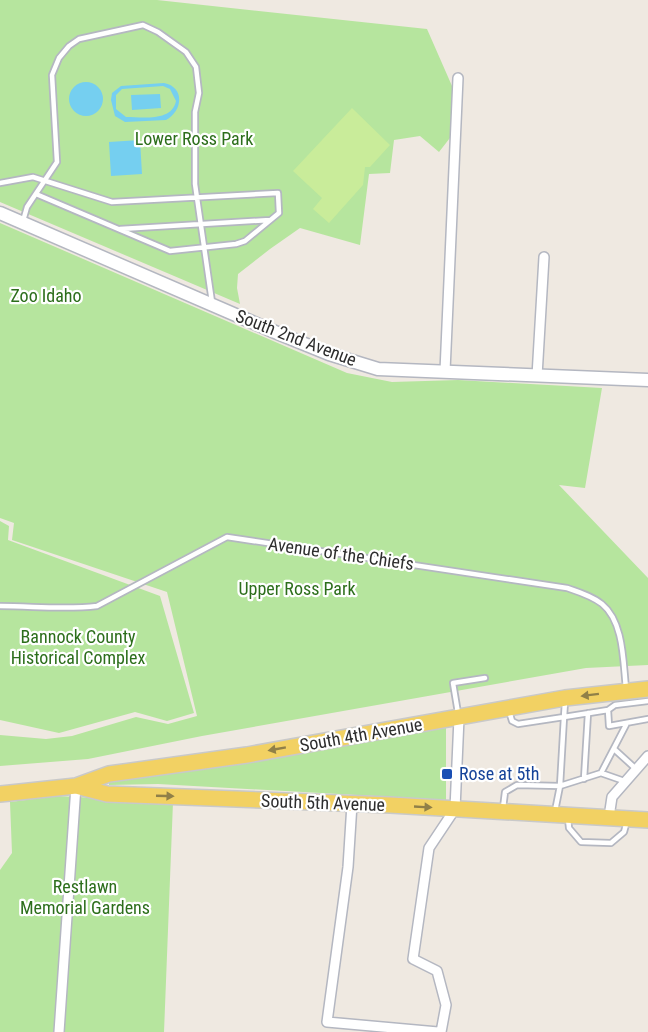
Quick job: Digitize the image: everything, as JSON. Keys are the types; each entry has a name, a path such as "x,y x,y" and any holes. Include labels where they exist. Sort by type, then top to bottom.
{"main road":[{"name":"South 4th Avenue","path":"76,786 109,774 247,754 565,698 648,689"},
{"name":"South 5th Avenue","path":"0,794 76,786 106,794 502,811 564,819 609,817 648,819"}],"street":[{"path":"445,371 458,78"},
{"name":"South 2nd Avenue","path":"0,213 329,354 378,369 648,380"},
{"path":"537,375 544,257"},
{"path":"352,804 348,867 327,1022 439,1032 446,1005 437,971 413,958 429,848 455,809 459,718"},
{"path":"609,817 612,797 648,756"},
{"path":"59,1032 76,786"}],"lane":[{"path":"22,222 27,207 57,162 52,75 59,58 69,46 79,39 144,25 186,52 196,67 199,93 195,112 197,198 213,305"},
{"path":"0,183 33,177 112,202 278,193 279,213 245,241 170,251 36,194"},
{"path":"117,229 270,220"},
{"name":"Avenue of the Chiefs","path":"0,606 73,609 97,606 227,537 567,588 588,595 602,604 616,626 622,651 626,691"},
{"path":"459,718 453,683 484,678"},
{"path":"565,698 560,786 564,819 581,842 611,843 624,832 627,818"},
{"path":"508,709 512,721 519,724 608,710 615,705 648,701"},
{"path":"608,710 609,726 648,719"},
{"path":"584,779 588,713"},
{"path":"601,773 627,723"},
{"path":"614,749 636,769"},
{"path":"502,811 505,792 517,785 560,786 601,773 624,781"}],"green space":[{"name":"Lower Ross Park","path":"0,0 157,0 427,29 452,86 453,134 439,152 420,136 394,140 390,173 369,174 360,245 300,228 238,274 237,288 240,304 0,202"},
{"path":"352,108 390,145 370,167 365,167 363,185 329,223 313,209 322,198 293,171"},
{"path":"0,223 347,373 392,382 458,380 602,388 585,488 559,485 648,578 648,665 586,668 202,736 88,759 0,766 0,735 46,739 72,736 136,717 168,724 197,716 167,592 12,540 14,523 0,518"},
{"name":"Bannock County Historical Complex","path":"0,521 9,526 8,540 160,596 194,713 167,721 135,712 59,733 0,720"},
{"path":"446,728 446,800 158,784 109,785 109,780"},
{"name":"Restlawn Memorial Gardens","path":"57,796 173,802 164,1032 0,1032 0,870 12,853 10,802"}],"water":[{"path":"86,82 98,87 103,99 98,111 86,116 74,111 69,99 74,87"},
{"path":"164,83 171,85 178,94 176,111 166,120 125,122 115,116 111,100 112,93 121,86","holes":["163,86 170,89 176,101 173,108 163,115 126,117 116,109 116,95 122,89"]},
{"path":"160,94 161,108 132,110 131,95"},
{"path":"140,140 142,174 111,176 109,142"}],"place":[{"name":"Rose at 5th","path":"447,774"}],"park label":[{"name":"Zoo Idaho","path":"46,296"},
{"name":"Upper Ross Park","path":"297,589"}]}
